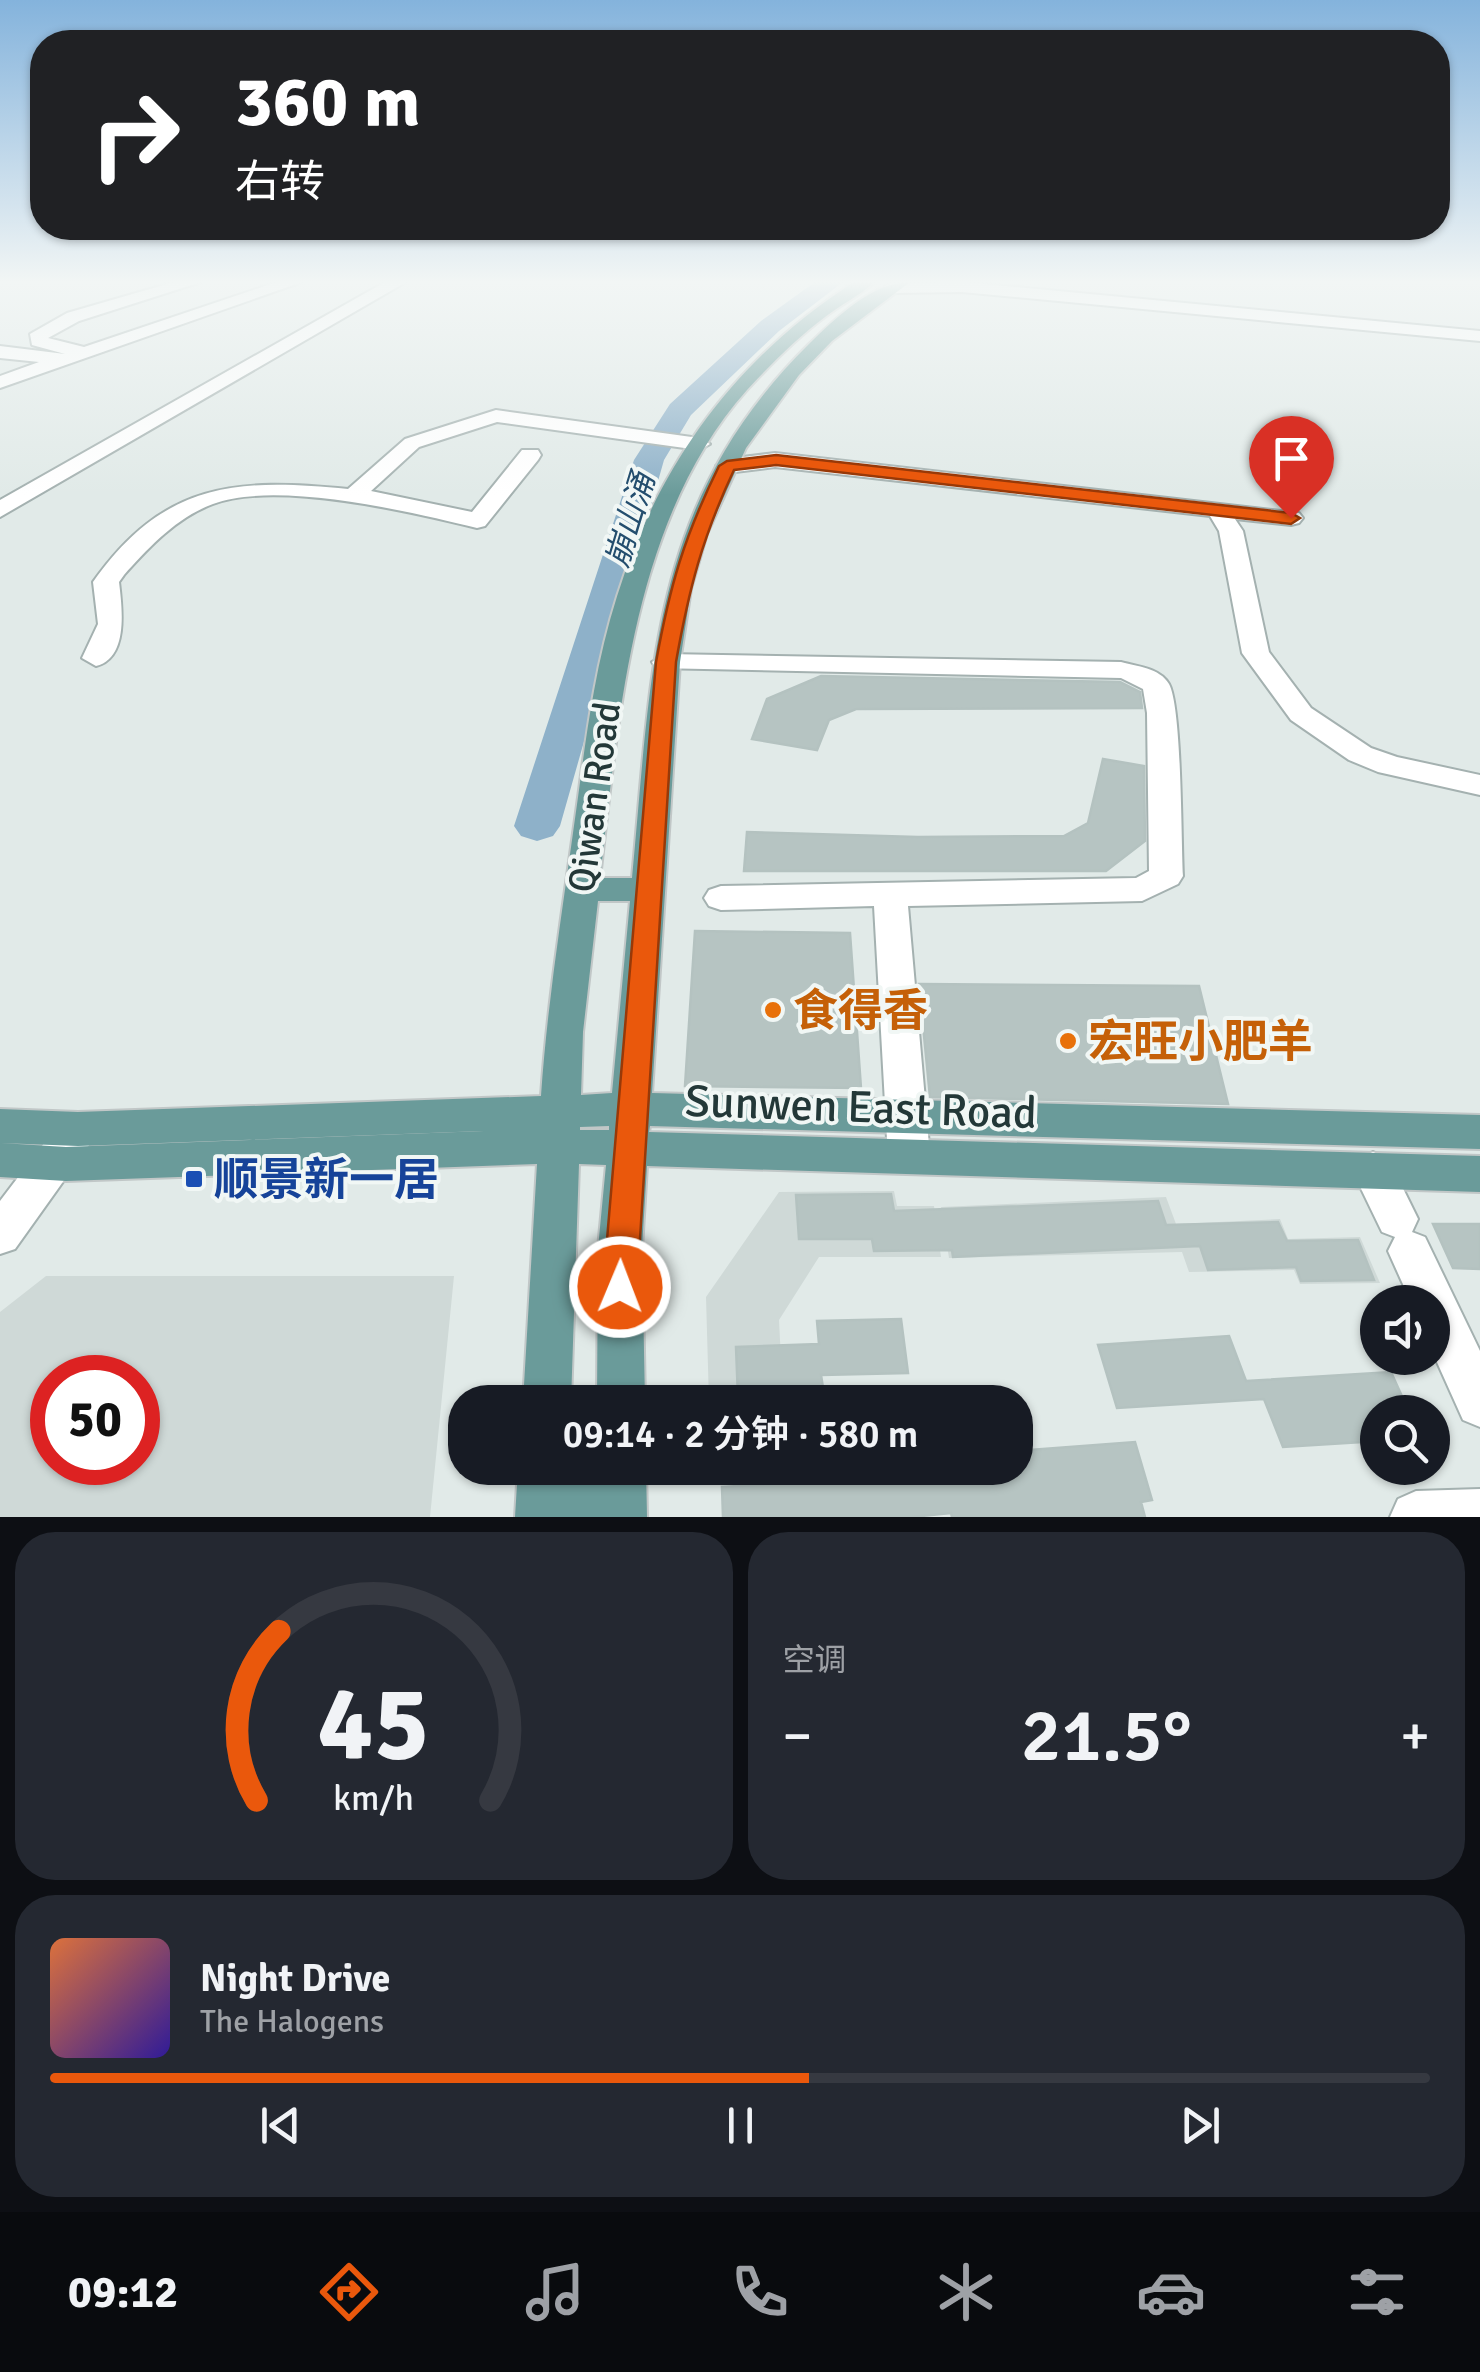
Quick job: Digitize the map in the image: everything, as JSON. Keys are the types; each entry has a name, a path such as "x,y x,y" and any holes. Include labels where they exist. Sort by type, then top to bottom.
{"main road":[{"name":"Qiwan Road","path":"548,1385 564,1032 613,669 643,556 689,442 773,353"},
{"name":"Qiwan Road","path":"620,1385 620,1248 666,662 681,578 701,520 733,456 780,384 809,353"},
{"path":"581,890 650,889"},
{"name":"Sunwen East Road","path":"629,1129 906,1116 1480,1132"},
{"name":"Sunwen East Road","path":"0,1126 67,1145"},
{"name":"Sunwen East Road","path":"0,1160 67,1145 560,1127 629,1129 909,1158 1480,1174"},
{"path":"542,1496 621,1494"}],"street":[{"path":"7,353 66,360"},
{"path":"82,353 87,354"},
{"path":"0,382 90,353"},
{"path":"0,500 260,353"},
{"path":"0,510 270,353"},
{"path":"352,497 412,443 496,416 689,442"},
{"path":"96,658 111,624 106,582 125,555 210,496 240,491 352,497 454,511 477,522 530,454"},
{"path":"733,456 1291,518"},
{"path":"1055,492 1061,464"},
{"path":"1218,510 1232,530 1256,653 1301,714 1374,760 1480,785"},
{"path":"666,662 1121,670 1141,674 1156,685 1161,713 1166,876 1158,884 1142,889 721,898"},
{"path":"890,895 909,1158"},
{"path":"0,1234 67,1145"},
{"path":"1373,1170 1480,1403"},
{"path":"1416,1517 1480,1516"}],"shaded area":[{"path":"894,1191 897,1206 934,1206 941,1257 819,1257 779,1320 782,1385 709,1385 706,1297 779,1192"},
{"path":"1166,1197 1176,1224 1280,1219 1288,1239 1360,1237 1380,1283 1300,1284 1294,1270 1189,1272 1182,1252 949,1258 941,1207"},
{"path":"46,1276 454,1276 430,1517 0,1517 0,1312"}],"building":[{"path":"821,676 1120,682 1140,692 1142,708 856,709 829,720 817,750 752,739 767,699"},
{"path":"1103,759 1144,766 1145,841 1106,871 744,871 747,832 1064,836 1088,823"},
{"name":"食得香","path":"695,931 850,933 861,1088 685,1086"},
{"name":"宏旺小肥羊","path":"919,984 1199,986 1228,1104 930,1097"},
{"path":"891,1194 894,1211 1158,1201 1166,1225 1278,1222 1287,1241 1358,1240 1374,1280 1301,1281 1296,1267 1208,1270 1200,1246 953,1257 952,1250 874,1251 872,1239 799,1239 796,1195"},
{"path":"1433,1224 1480,1224 1480,1269 1453,1268"},
{"path":"901,1319 908,1373 821,1375 823,1385 737,1385 736,1347 819,1344 817,1321"},
{"path":"1229,1336 1246,1381 1392,1375 1401,1395 1360,1395 1360,1442 1283,1447 1264,1399 1117,1408 1098,1345"},
{"path":"1135,1442 1152,1500 1141,1502 1145,1517 952,1517 951,1513 912,1517 723,1517 722,1487 1033,1485 1033,1450"}],"waterway":[{"name":"崩山涌","path":"537,826 649,460 680,410 741,353"}],"place":[{"name":"食得香","path":"773,1010"},
{"name":"宏旺小肥羊","path":"1068,1041"},
{"name":"顺景新一居","path":"194,1179"}],"route":[{"path":"620,1287 630,1108 666,662 681,578 701,520 727,466 776,460 1291,518"}]}
